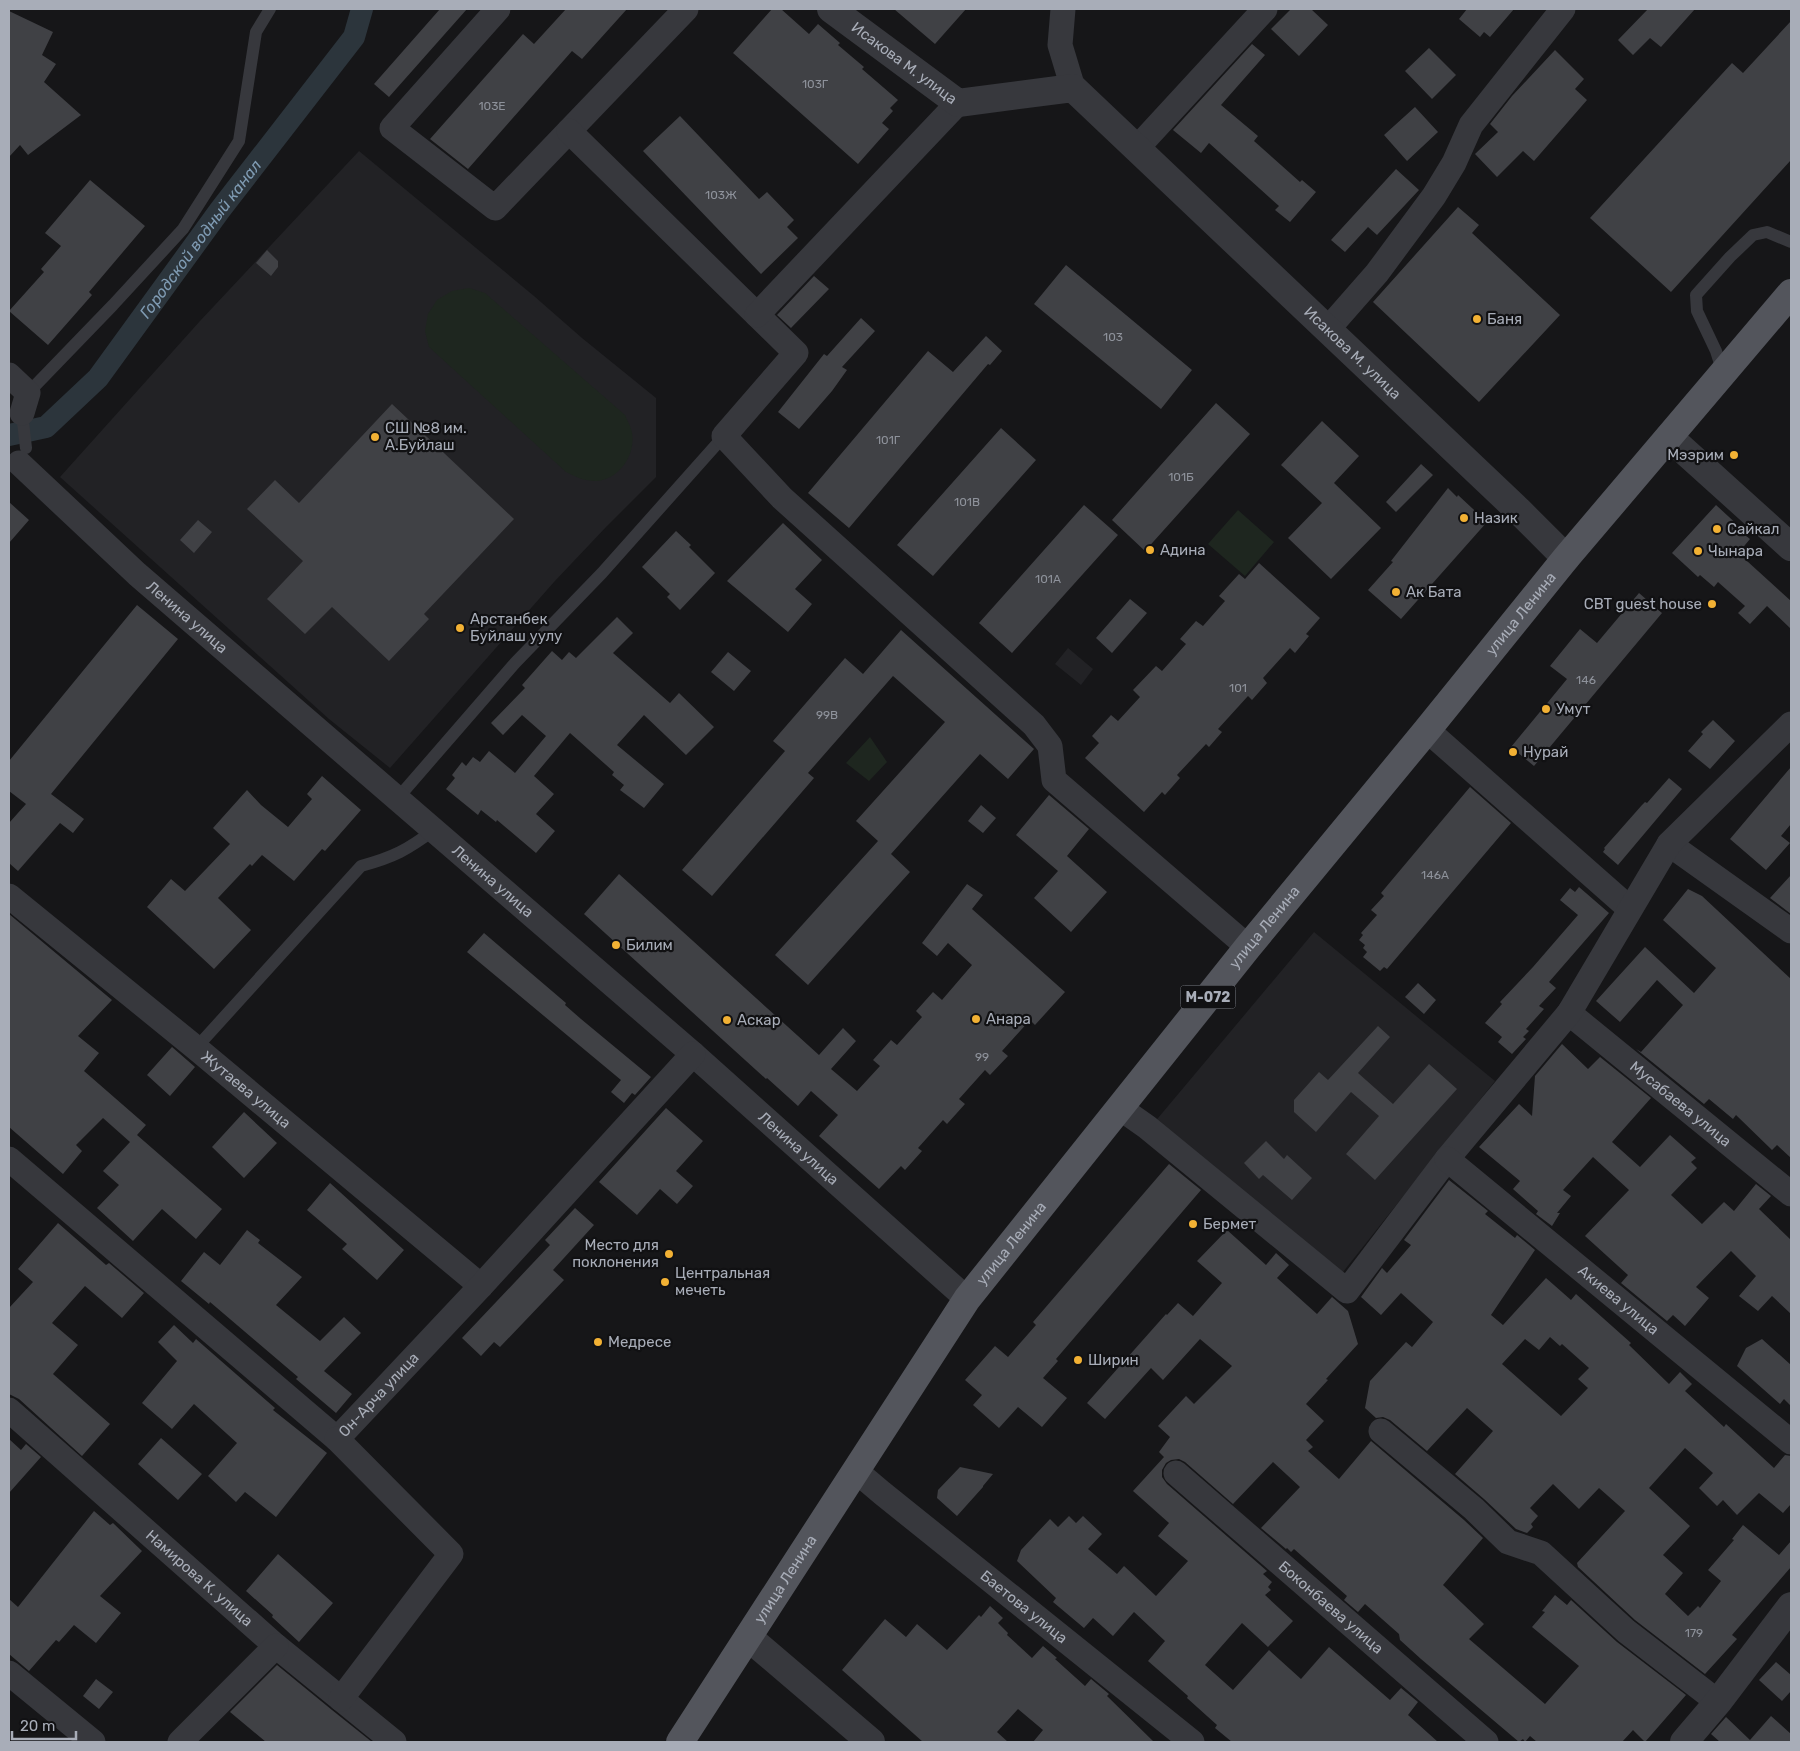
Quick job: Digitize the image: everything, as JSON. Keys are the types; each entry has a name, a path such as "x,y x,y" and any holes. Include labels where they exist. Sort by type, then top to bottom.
{"main road":[{"name":"улица Ленина","path":"680,1742 967,1299 1248,947 1428,730 1566,558 1791,293"}],"street":[{"path":"498,9 392,128 496,208 686,9"},
{"name":"Исакова М. улица","path":"831,9 958,103 1073,88 1512,504 1566,558"},
{"path":"1063,9 1060,45 1073,88"},
{"path":"1137,148 1265,9"},
{"path":"1327,330 1377,273 1428,204 1454,163 1471,125 1563,9"},
{"path":"757,315 958,103"},
{"path":"569,131 796,353 724,436 782,498 1034,725 1050,746 1054,780 1248,947"},
{"path":"9,375 25,403"},
{"path":"1670,437 1791,547"},
{"name":"Ленина улица","path":"18,458 137,574 693,1054 967,1299"},
{"path":"1120,1108 1147,1127 1347,1292 1447,1159 1569,1013 1669,844 1791,724"},
{"path":"1428,730 1630,909"},
{"path":"1669,844 1791,931"},
{"name":"Жутаева улица","path":"9,896 196,1048 481,1286"},
{"name":"Мусабаева улица","path":"1569,1013 1791,1194"},
{"name":"Он-Арча улица","path":"9,1159 337,1439 481,1286 693,1054"},
{"name":"Акиева улица","path":"1447,1159 1791,1442"},
{"name":"Намирова К. улица","path":"9,1410 276,1646 394,1742"},
{"path":"1381,1431 1474,1509 1508,1542 1541,1553 1626,1630 1718,1702"},
{"path":"337,1439 451,1554 341,1699"},
{"name":"Баетова улица","path":"856,1471 882,1494 1192,1742"},
{"name":"Боконбаева улица","path":"1176,1473 1486,1742"},
{"path":"1684,1742 1718,1702 1791,1606"},
{"path":"748,1637 871,1742"},
{"path":"180,1742 276,1646"},
{"path":"9,1674 93,1742"}],"lane":[{"path":"18,458 25,403 182,229 238,140 256,32 270,9"},
{"path":"1723,373 1716,351 1697,311 1696,295 1730,257 1754,235 1767,232 1791,242"},
{"path":"397,799 515,663 602,573 724,436"},
{"path":"196,1048 362,866 388,859 406,850 434,830"}],"shaded area":[{"name":"СШ №8 им. А.Буйлаш","path":"359,151 656,398 656,477 554,582 390,768 329,719 60,477 200,321"},
{"path":"469,288 485,293 625,415 631,429 632,447 625,463 613,476 592,481 566,472 429,347 425,331 428,314 437,300 452,291"},
{"path":"1238,510 1274,542 1245,576 1208,544"},
{"path":"1068,648 1093,669 1081,685 1055,664"},
{"path":"870,737 887,762 869,781 846,763"},
{"path":"1314,932 1495,1081 1339,1277 1153,1124"}],"building":[{"path":"440,9 467,9 389,97 374,84"},
{"path":"566,9 627,9 582,59 572,51 468,169 430,139 523,34 534,44"},
{"path":"772,9 781,9 809,34 818,24 840,43 838,45 864,67 862,69 898,100 890,108 893,111 882,123 889,129 858,164 733,53"},
{"path":"894,9 966,9 935,44"},
{"path":"1291,9 1311,9 1328,25 1299,56 1271,29"},
{"path":"1467,9 1514,9 1490,37 1484,32 1480,37 1459,19"},
{"path":"1648,9 1695,9 1661,47 1650,38 1633,55 1618,40"},
{"path":"9,11 53,32 42,55 56,64 44,82 81,115 28,155 20,145 9,157"},
{"path":"1791,21 1791,160 1671,292 1590,218 1732,63 1743,73"},
{"path":"1252,44 1265,55 1221,105 1258,136 1254,141 1300,182 1302,180 1316,192 1290,222 1275,210 1279,206 1209,143 1201,153 1173,130"},
{"path":"1429,48 1456,75 1432,99 1405,71"},
{"path":"1555,50 1584,79 1575,89 1587,100 1534,161 1523,151 1497,177 1475,154 1498,132 1490,124 1512,96"},
{"path":"1415,107 1438,132 1407,161 1384,135"},
{"path":"680,116 759,199 767,192 794,220 787,227 798,238 761,274 643,151"},
{"path":"1396,169 1419,190 1377,235 1368,227 1345,252 1331,240"},
{"path":"90,180 145,226 89,292 92,295 48,345 9,311 44,272 41,269 61,246 45,233"},
{"name":"Баня","path":"1458,207 1479,225 1472,233 1560,315 1479,402 1373,302"},
{"path":"267,250 278,261 278,267 271,276 256,263"},
{"path":"1066,265 1192,370 1161,409 1034,304"},
{"path":"814,276 829,289 791,328 777,315"},
{"path":"861,318 875,331 842,367 847,370 832,391 799,429 778,412 824,354 827,356"},
{"path":"986,336 1002,351 990,365 988,364 849,528 808,493 928,351 953,372"},
{"path":"1216,403 1250,434 1145,551 1112,520"},
{"path":"392,404 514,519 424,614 429,619 389,661 332,607 305,634 267,599 303,561 247,509 275,480 299,503"},
{"path":"1322,421 1359,456 1334,483 1381,528 1331,579 1288,538 1322,503 1281,465"},
{"path":"1001,428 1036,460 933,576 897,545"},
{"path":"1421,464 1433,475 1396,512 1386,502"},
{"path":"1448,488 1487,522 1401,619 1368,590 1393,562 1391,561"},
{"path":"9,502 29,520 9,543"},
{"path":"1084,505 1118,535 1012,653 979,623"},
{"path":"1716,505 1750,539 1740,551 1749,559 1747,561 1791,601 1791,629 1767,606 1750,624 1738,613 1745,606 1718,582 1714,587 1700,575 1698,577 1672,553"},
{"path":"198,520 212,532 194,553 180,540"},
{"path":"783,523 822,560 795,589 812,604 788,632 727,581"},
{"path":"676,531 715,573 680,610 667,597 670,594 642,567"},
{"path":"1259,563 1320,618 1306,634 1309,636 1295,653 1290,648 1263,678 1267,683 1252,700 1248,696 1218,729 1222,732 1209,747 1206,744 1177,775 1180,778 1165,795 1162,792 1144,812 1085,758 1099,743 1092,736 1111,715 1118,721 1140,697 1133,690 1156,666 1162,671 1186,644 1180,639 1196,621 1203,626 1225,601 1219,596 1239,574 1245,579"},
{"path":"1639,593 1662,613 1534,766 1511,747 1567,679 1550,666 1580,629 1597,643"},
{"path":"1130,599 1147,613 1112,653 1096,638"},
{"path":"137,605 178,639 51,794 84,819 73,833 60,823 18,871 9,863 9,823 26,804 9,791 9,761"},
{"path":"617,617 633,633 613,653 670,703 679,693 714,727 686,755 644,715 617,745 664,784 644,808 620,790 624,785 612,775 614,772 570,733 534,776 554,794 536,814 555,831 536,853 497,820 496,822 481,810 478,815 446,789 455,778 452,775 462,762 466,766 473,757 480,762 489,751 515,773 546,736 522,715 503,735 491,723 525,688 522,685 552,651 562,660 569,652 576,658"},
{"path":"901,630 1034,749 1008,779 980,754 891,854 910,872 808,985 775,955 878,841 856,821 945,722 893,676 808,773 814,778 712,896 682,870 785,751 773,741 845,658 863,674"},
{"path":"728,652 751,671 734,691 711,672"},
{"path":"1713,720 1735,741 1710,769 1688,751 1703,734 1701,732"},
{"path":"1791,767 1791,824 1781,836 1790,843 1766,870 1730,839"},
{"path":"322,776 361,810 325,851 322,849 294,881 262,855 252,866 250,864 218,898 251,930 214,969 147,907 171,879 185,891 230,844 213,828 247,790 261,805 288,827 312,799 307,794"},
{"path":"1669,778 1682,789 1618,865 1603,852 1604,848"},
{"path":"1470,787 1511,823 1387,969 1384,967 1380,971 1363,957 1367,952 1363,948 1365,945 1359,940 1363,935 1361,933 1377,915 1371,910 1384,896 1381,893"},
{"path":"1049,795 1089,829 1067,856 1107,892 1071,932 1034,898 1058,871 1016,835"},
{"path":"981,805 996,818 983,833 968,821"},
{"path":"619,874 819,1055 843,1028 856,1041 831,1069 857,1091 880,1066 873,1060 891,1040 897,1045 922,1017 916,1011 933,992 942,1000 972,965 948,943 937,956 922,943 967,884 983,895 972,909 1065,992 1035,1025 1030,1020 1002,1051 1008,1056 990,1075 985,1070 959,1099 965,1104 947,1124 943,1120 918,1148 922,1151 905,1170 901,1166 879,1189 819,1136 838,1115 811,1091 798,1106 584,914"},
{"path":"1791,875 1791,914 1770,898"},
{"path":"1579,887 1609,913 1549,982 1556,988 1539,1006 1544,1009 1526,1029 1529,1031 1523,1037 1526,1039 1512,1054 1498,1042 1502,1037 1485,1023 1502,1004 1500,1002 1578,915 1560,900 1570,888 1575,892"},
{"path":"1688,889 1702,896 1791,979 1791,1158 1777,1145 1772,1150 1736,1115 1733,1119 1709,1099 1704,1104 1636,1049 1641,1052 1683,1005 1657,980 1620,1022 1596,1001 1645,947 1694,993 1716,968 1663,920"},
{"path":"9,914 112,1000 78,1036 99,1053 84,1071 146,1125 137,1135 222,1209 196,1239 162,1209 133,1241 97,1208 119,1185 103,1171 130,1142 103,1118 76,1145 82,1151 63,1174 9,1127"},
{"path":"484,933 566,1003 565,1005 581,1019 651,1077 635,1095 632,1093 624,1103 611,1092 621,1080 467,952"},
{"path":"1418,983 1436,1000 1424,1014 1405,997"},
{"path":"1378,1026 1390,1037 1358,1073 1393,1104 1429,1064 1457,1089 1375,1180 1346,1154 1379,1116 1351,1092 1316,1132 1294,1112 1294,1100 1319,1072 1328,1080"},
{"path":"1562,1044 1588,1069 1600,1057 1651,1098 1612,1142 1640,1167 1670,1135 1696,1158 1691,1162 1697,1168 1671,1195 1702,1224 1724,1202 1734,1211 1756,1184 1771,1196 1759,1209 1791,1240 1791,1314 1772,1296 1758,1311 1739,1296 1756,1276 1731,1251 1696,1287 1709,1298 1685,1326 1673,1315 1667,1321 1621,1283 1628,1275 1585,1236 1629,1190 1593,1157 1563,1190 1571,1196 1557,1213 1560,1213 1552,1226 1536,1214 1538,1211 1513,1189 1520,1181 1479,1147 1519,1104 1532,1116 1535,1076"},
{"path":"172,1047 195,1067 170,1096 147,1075"},
{"path":"666,1108 703,1141 676,1171 693,1186 677,1204 660,1189 637,1215 599,1182"},
{"path":"244,1112 277,1143 244,1178 212,1147"},
{"path":"1266,1141 1284,1159 1287,1155 1312,1178 1292,1200 1263,1175 1259,1179 1244,1163"},
{"path":"1169,1164 1201,1190 1056,1359 1058,1361 1043,1378 1067,1398 1042,1427 1018,1407 999,1428 973,1405 982,1395 965,1380 995,1346 1008,1357 1036,1325 1033,1322"},
{"path":"1449,1180 1488,1211 1485,1214 1515,1238 1517,1235 1535,1250 1491,1315 1503,1325 1546,1278 1571,1300 1576,1294 1631,1343 1629,1345 1669,1384 1680,1372 1692,1384 1685,1391 1724,1427 1726,1424 1774,1468 1785,1455 1791,1456 1791,1504 1783,1513 1759,1493 1737,1515 1723,1500 1717,1506 1699,1488 1713,1473 1685,1448 1649,1488 1690,1526 1663,1555 1683,1573 1665,1594 1688,1616 1698,1606 1700,1608 1721,1581 1708,1570 1734,1540 1732,1539 1743,1525 1779,1555 1791,1541 1791,1567 1732,1635 1737,1639 1705,1674 1635,1620 1578,1567 1577,1563 1625,1511 1599,1488 1579,1509 1553,1484 1530,1508 1538,1516 1531,1524 1533,1527 1527,1533 1516,1529 1455,1474 1493,1431 1467,1408 1427,1451 1390,1420 1383,1417 1376,1418 1365,1408 1370,1381 1406,1342 1412,1347 1433,1322 1401,1293 1381,1315 1361,1297 1382,1268 1387,1273 1411,1245 1404,1240","holes":["1550,1337 1560,1346 1562,1344 1589,1368 1578,1379 1588,1388 1561,1416 1502,1364 1525,1339 1539,1350"]},
{"path":"330,1183 404,1250 377,1280 342,1249 347,1244 307,1210"},
{"path":"575,1208 594,1225 553,1270 564,1280 500,1347 494,1342 481,1356 462,1338 550,1245 545,1240"},
{"path":"58,1223 106,1265 109,1263 144,1293 122,1318 85,1286 52,1323 78,1345 53,1374 110,1424 82,1456 19,1399 9,1394 9,1308 33,1282 18,1269"},
{"path":"247,1230 260,1240 258,1243 302,1277 276,1305 320,1341 344,1317 361,1333 324,1371 352,1394 336,1413 296,1379 298,1377 210,1302 209,1304 181,1281 204,1252 220,1265"},
{"path":"1227,1230 1266,1265 1276,1253 1289,1265 1277,1278 1317,1314 1332,1297 1348,1311 1358,1344 1306,1404 1324,1421 1306,1440 1313,1447 1308,1451 1339,1479 1371,1441 1483,1538 1443,1585 1484,1624 1469,1639 1545,1704 1579,1666 1532,1627 1545,1612 1542,1611 1555,1595 1567,1605 1571,1600 1617,1642 1686,1695 1645,1742 1633,1730 1622,1742 1537,1742 1530,1736 1525,1742 1523,1739 1519,1742 1421,1659 1400,1640 1399,1634 1365,1604 1358,1612 1344,1600 1347,1596 1294,1549 1291,1552 1286,1549 1261,1528 1300,1487 1273,1462 1233,1504 1185,1462 1179,1459 1166,1463 1162,1470 1162,1477 1167,1484 1267,1571 1263,1574 1272,1582 1268,1587 1271,1590 1265,1595 1293,1621 1268,1647 1242,1623 1205,1665 1233,1690 1269,1650 1301,1679 1329,1647 1390,1700 1401,1688 1418,1702 1408,1715 1438,1742 1232,1742 1215,1728 1217,1725 1187,1698 1188,1696 1148,1661 1165,1641 1134,1612 1113,1636 1093,1618 1084,1628 1053,1602 1056,1598 1017,1561 1021,1550 1050,1519 1058,1527 1069,1516 1076,1523 1083,1516 1102,1534 1088,1549 1117,1574 1124,1566 1156,1596 1188,1561 1158,1536 1169,1523 1133,1491 1164,1457 1159,1452 1170,1437 1158,1426 1186,1396 1194,1404 1232,1366 1200,1339 1163,1380 1151,1368 1105,1419 1087,1403 1178,1303 1193,1316 1222,1283 1197,1261"},
{"path":"174,1325 193,1343 196,1339 275,1408 273,1410 327,1453 276,1517 245,1492 236,1502 208,1476 237,1443 194,1404 172,1429 142,1403 177,1361 158,1342"},
{"path":"1762,1339 1791,1365 1791,1406 1784,1399 1780,1404 1737,1366 1746,1348"},
{"path":"161,1438 202,1474 178,1500 138,1464"},
{"path":"9,1439 21,1450 26,1444 41,1457 9,1493"},
{"path":"960,1467 993,1474 957,1516 937,1498 938,1490"},
{"path":"94,1511 110,1525 113,1523 142,1551 100,1596 121,1613 96,1643 74,1625 59,1642 56,1640 29,1671 9,1654 9,1599 18,1607"},
{"path":"278,1554 333,1603 299,1642 246,1591"},
{"path":"990,1606 1003,1618 998,1623 1008,1633 1007,1635 1032,1658 1043,1646 1085,1686 1091,1679 1109,1694 1107,1696 1154,1742 1033,1742 1043,1730 1018,1709 997,1732 1008,1742 923,1742 842,1670 885,1619 906,1637 917,1624 947,1650 979,1615 981,1617"},
{"path":"1776,1662 1791,1675 1791,1691 1782,1701 1759,1680"},
{"path":"277,1665 372,1742 266,1742 230,1712"},
{"path":"96,1679 113,1692 99,1709 83,1696"},
{"path":"1771,1716 1791,1734 1791,1742 1720,1742 1711,1734 1726,1717 1750,1740"}],"waterway":[{"name":"Городской водный канал","path":"9,435 46,427 98,378 220,210 354,37 362,9"}],"place":[{"name":"Баня","path":"1477,319"},
{"name":"СШ №8 им. А.Буйлаш","path":"375,437"},
{"name":"Мээрим","path":"1734,455"},
{"name":"Назик","path":"1464,518"},
{"name":"Сайкал","path":"1717,529"},
{"name":"Адина","path":"1150,550"},
{"name":"Чынара","path":"1698,551"},
{"name":"Ак Бата","path":"1396,592"},
{"name":"CBT guest house","path":"1712,604"},
{"name":"Арстанбек Буйлаш уулу","path":"460,628"},
{"name":"Умут","path":"1546,709"},
{"name":"Нурай","path":"1513,752"},
{"name":"Билим","path":"616,945"},
{"name":"Анара","path":"976,1019"},
{"name":"Аскар","path":"727,1020"},
{"name":"Бермет","path":"1193,1224"},
{"name":"Место для поклонения","path":"669,1254"},
{"name":"Центральная мечеть","path":"665,1282"},
{"name":"Медресе","path":"598,1342"},
{"name":"Ширин","path":"1078,1360"}]}
